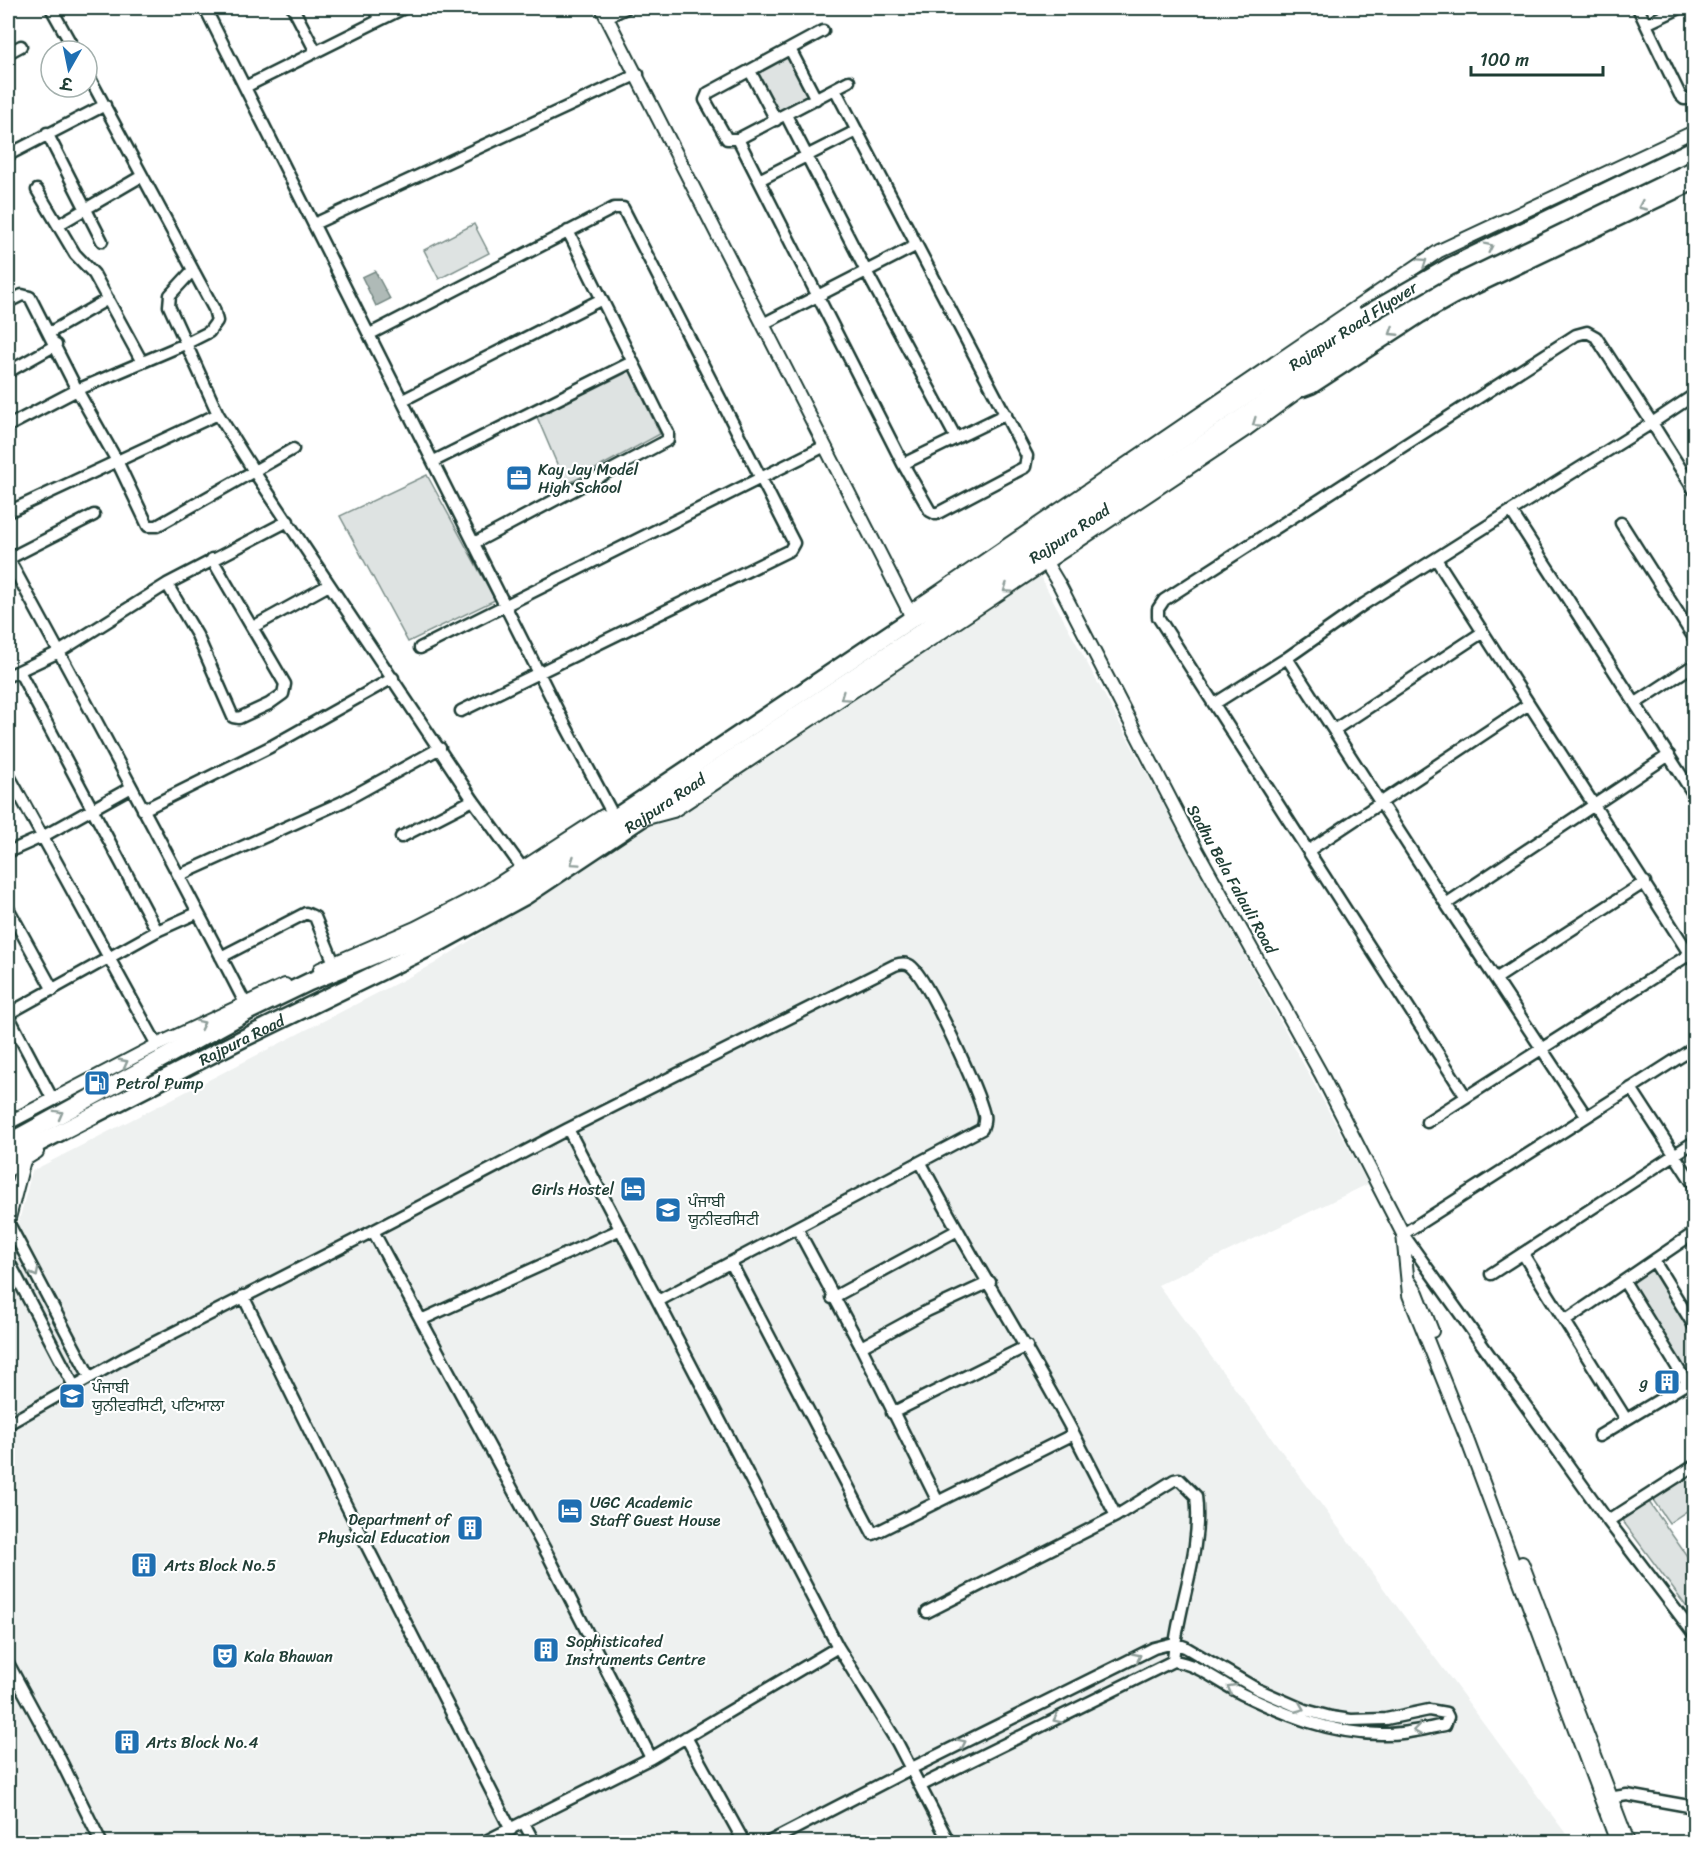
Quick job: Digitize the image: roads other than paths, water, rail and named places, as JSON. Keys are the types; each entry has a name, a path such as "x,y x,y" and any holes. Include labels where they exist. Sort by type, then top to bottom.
{"main road":[{"name":"Rajapur Road Flyover","path":"1039,551 1449,267 1692,143"},
{"name":"Rajapur Road Flyover","path":"1295,387 1367,322 1695,167"},
{"path":"1295,387 1452,296 1695,181"},
{"name":"Rajpura Road","path":"8,1143 251,1010 513,886 914,620 1039,551 1295,387"},
{"name":"Rajpura Road","path":"16,1159 479,922 525,896 637,819 914,620"}],"street":[{"path":"51,8 68,39"},
{"path":"205,8 611,811"},
{"path":"293,8 316,52"},
{"path":"374,8 380,20"},
{"path":"245,87 404,8"},
{"path":"626,8 604,12 638,74 914,620"},
{"path":"1638,8 1680,95 1684,99 1695,99"},
{"path":"1646,24 1680,8"},
{"path":"824,32 708,93 705,100 728,139 738,139 849,81"},
{"path":"8,53 21,46"},
{"path":"790,49 816,99"},
{"path":"750,71 807,156 956,438"},
{"path":"314,224 638,74"},
{"path":"738,139 903,464 930,511 940,513 1027,464 1026,452 915,246 835,89"},
{"path":"8,426 77,390 209,332 217,321 214,309 99,94"},
{"path":"8,155 105,105"},
{"path":"759,180 856,131"},
{"path":"47,134 102,241"},
{"path":"8,1123 157,1045 245,1003 334,963 418,932 914,620 1438,251 1692,143"},
{"path":"58,225 142,176"},
{"path":"37,190 75,255 94,274 142,362"},
{"path":"370,334 614,208 623,208 793,540 792,548 461,711"},
{"path":"476,542 666,443 668,434 568,231"},
{"path":"763,324 915,246"},
{"path":"193,270 170,295 168,301 185,344 218,414 473,800 523,868"},
{"path":"8,302 28,295 117,461 143,520 151,527 255,473 293,449"},
{"path":"49,333 108,299"},
{"path":"403,400 602,299"},
{"path":"1466,1097 1158,617 1159,606 1576,335 1587,332 1596,337 1695,490"},
{"path":"8,372 56,345"},
{"path":"434,462 632,362"},
{"path":"1214,704 1436,559 1695,395"},
{"path":"8,512 218,414"},
{"path":"903,464 1005,414"},
{"path":"420,648 825,446"},
{"path":"1511,511 1695,795"},
{"path":"94,515 8,558 130,788 180,875 197,913 245,1003"},
{"path":"8,676 59,652 167,584 288,521"},
{"path":"1621,523 1695,638"},
{"path":"637,819 656,818 673,812 1039,551"},
{"name":"Sadhu Bela Falauli Road","path":"1039,551 1196,849 1321,1074 1403,1234 1409,1281 1417,1293 1441,1364 1605,1798"},
{"path":"167,584 201,645 229,711 238,718 269,704 285,690 285,684 212,559"},
{"path":"1427,1122 1692,957 1436,559"},
{"path":"253,627 329,585"},
{"path":"1334,730 1483,632"},
{"path":"1287,658 1586,1116"},
{"path":"1636,703 1695,665"},
{"path":"19,670 157,931"},
{"path":"143,810 270,747 393,678"},
{"path":"1308,851 1529,705"},
{"path":"180,875 342,802 440,748"},
{"path":"1446,904 1596,806 1669,755"},
{"path":"8,774 157,1045"},
{"path":"8,852 42,837 130,788"},
{"path":"401,837 473,800"},
{"path":"1497,978 1645,882"},
{"path":"8,908 53,990"},
{"path":"53,1100 8,1015 157,931 197,913"},
{"path":"221,957 306,913 315,917 334,963"},
{"path":"8,1424 90,1377 243,1296 568,1130 902,963 914,968 972,1080 984,1117 979,1132 658,1301"},
{"path":"1695,1048 1403,1234 1608,1521 1695,1634"},
{"path":"1631,1088 1695,1185"},
{"path":"568,1130 837,1647 897,1742 946,1842"},
{"path":"1491,1274 1695,1142"},
{"path":"8,1170 16,1159"},
{"path":"16,1159 8,1222 90,1377"},
{"path":"921,1163 956,1231 990,1282 1027,1346 1116,1516"},
{"path":"796,1228 832,1298 861,1347 938,1502"},
{"path":"422,1320 621,1229"},
{"path":"373,1231 549,1557 651,1758"},
{"path":"832,1298 956,1231"},
{"path":"1565,1321 1695,1233"},
{"path":"1523,1254 1626,1419"},
{"path":"8,1260 74,1386"},
{"path":"1654,1261 1695,1326"},
{"path":"731,1263 873,1534 1074,1434"},
{"path":"1599,1436 1691,1381 1624,1281"},
{"path":"861,1347 927,1311 990,1282"},
{"path":"243,1296 511,1830"},
{"path":"892,1413 1027,1346"},
{"path":"1608,1521 1695,1467"},
{"path":"927,1612 1116,1516 1179,1479 1196,1496 1196,1524 1191,1562 1174,1643 1173,1661"},
{"path":"769,1842 910,1768 1154,1648 1174,1643 1198,1653 1257,1689 1314,1713 1367,1720 1429,1710 1446,1713 1445,1725 1383,1734 1340,1730 1275,1710 1200,1669 1173,1661 920,1786"},
{"path":"484,1842 651,1758 837,1647"},
{"path":"8,1663 60,1759 101,1842"},
{"path":"686,1737 744,1842"},
{"path":"1605,1798 1627,1795 1695,1806"},
{"path":"1605,1798 1617,1842"},
{"path":"1605,1798 1628,1842"},
{"path":"524,1822 534,1842"}],"place":[{"name":"Kay Jay Model High School","path":"519,478"},
{"name":"Petrol Pump","path":"97,1083"},
{"name":"Girls Hostel","path":"633,1189"},
{"name":"ਪੰਜਾਬੀ ਯੂਨੀਵਰਸਿਟੀ","path":"668,1210"},
{"name":"g","path":"1667,1382"},
{"name":"ਪੰਜਾਬੀ ਯੂਨੀਵਰਸਿਟੀ, ਪਟਿਆਲਾ","path":"72,1396"},
{"name":"UGC Academic Staff Guest House","path":"570,1511"},
{"name":"Department of Physical Education","path":"470,1528"},
{"name":"Arts Block No.5","path":"144,1565"},
{"name":"Sophisticated Instruments Centre","path":"546,1650"},
{"name":"Kala Bhawan","path":"225,1656"},
{"name":"Arts Block No.4","path":"127,1742"}]}
